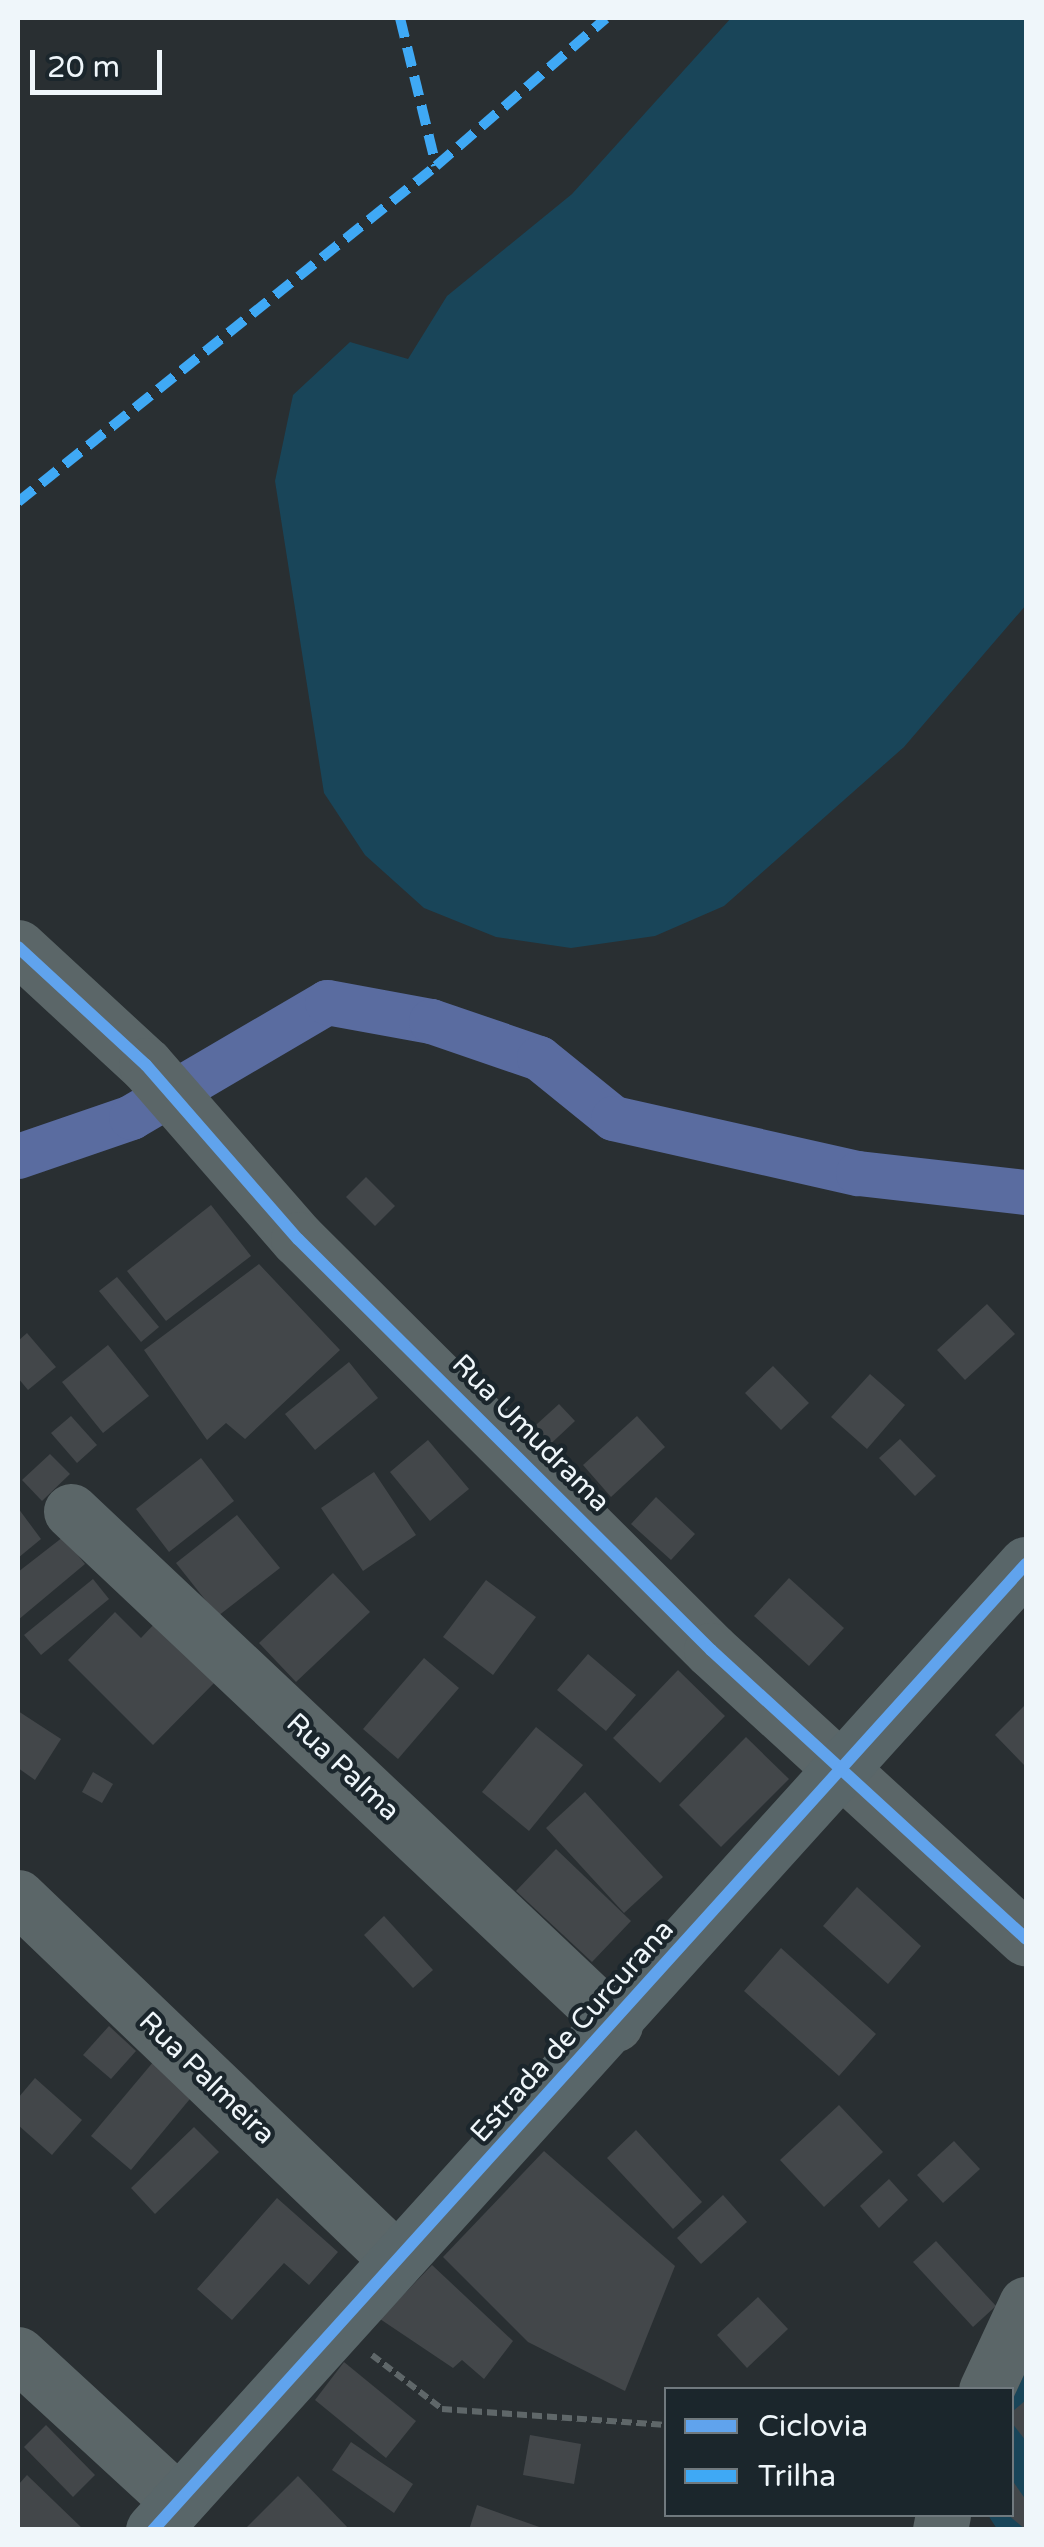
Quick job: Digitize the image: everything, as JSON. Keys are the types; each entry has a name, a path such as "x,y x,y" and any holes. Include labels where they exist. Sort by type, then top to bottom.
{"main road":[{"name":"Estrada de Curcurana","path":"165,2515 615,2024 836,1769 1026,1564"}],"street":[{"name":"Rua Umudrama","path":"18,947 146,1065 298,1240 836,1769 1026,1939"},
{"name":"Rua Palma","path":"71,1511 615,2024"},
{"name":"Rua Palmeira","path":"18,1897 396,2259"},
{"path":"987,2387 1026,2304"},
{"path":"18,2354 165,2515"}],"path":[{"path":"336,2327 442,2409 664,2425"}],"shaded area":[{"path":"731,18 1026,18 1026,605 904,747 724,906 655,936 571,948 496,937 424,908 365,855 324,793 275,481 293,395 350,342 408,359 447,296 572,194"},
{"path":"1026,2371 1026,2529 997,2529 989,2517 1014,2517 1014,2396"}],"building":[{"path":"366,1177 395,1206 375,1226 346,1197"},
{"path":"211,1205 251,1256 166,1321 127,1271"},
{"path":"259,1264 340,1350 245,1439 226,1423 207,1440 144,1350"},
{"path":"117,1277 159,1327 141,1342 99,1291"},
{"path":"987,1304 1015,1334 965,1380 937,1350"},
{"path":"27,1333 56,1367 28,1390 18,1378 18,1341"},
{"path":"108,1345 149,1396 103,1433 62,1382"},
{"path":"349,1362 378,1398 315,1450 285,1414"},
{"path":"773,1366 809,1403 781,1430 745,1393"},
{"path":"870,1374 905,1405 867,1449 831,1417"},
{"path":"559,1404 575,1421 542,1452 526,1434"},
{"path":"71,1416 97,1445 77,1463 51,1433"},
{"path":"637,1416 665,1447 611,1497 583,1465"},
{"path":"900,1439 936,1476 915,1496 879,1458"},
{"path":"428,1440 469,1489 430,1521 390,1472"},
{"path":"50,1454 70,1474 42,1501 22,1480"},
{"path":"201,1458 234,1501 169,1552 136,1509"},
{"path":"374,1472 416,1535 363,1571 321,1508"},
{"path":"656,1497 695,1534 671,1560 631,1524"},
{"path":"18,1508 41,1539 18,1558"},
{"path":"237,1515 280,1568 218,1616 176,1563"},
{"path":"63,1537 85,1564 18,1620 18,1572"},
{"path":"333,1573 370,1612 296,1682 259,1643"},
{"path":"789,1578 844,1628 809,1666 754,1616"},
{"path":"93,1579 109,1599 41,1655 24,1635"},
{"path":"486,1580 536,1617 493,1675 443,1637"},
{"path":"115,1612 141,1638 157,1621 217,1680 153,1745 68,1660"},
{"path":"588,1654 636,1695 606,1731 557,1690"},
{"path":"424,1658 459,1688 398,1759 363,1729"},
{"path":"678,1670 725,1716 660,1783 613,1738"},
{"path":"1026,1704 1026,1767 995,1735"},
{"path":"18,1711 61,1739 35,1780 18,1768"},
{"path":"536,1727 583,1765 529,1831 482,1792"},
{"path":"746,1737 789,1779 721,1847 679,1805"},
{"path":"93,1772 113,1784 102,1803 82,1792"},
{"path":"585,1792 663,1877 624,1913 546,1828"},
{"path":"556,1849 631,1921 592,1962 516,1891"},
{"path":"857,1887 921,1946 888,1984 823,1926"},
{"path":"384,1916 433,1970 413,1988 364,1935"},
{"path":"781,1948 876,2034 839,2076 744,1991"},
{"path":"109,2026 136,2051 111,2079 83,2055"},
{"path":"154,2061 194,2094 131,2170 91,2136"},
{"path":"35,2078 82,2120 52,2155 18,2125 18,2098"},
{"path":"839,2105 883,2152 824,2207 780,2160"},
{"path":"194,2127 219,2152 155,2214 131,2188"},
{"path":"636,2130 702,2202 673,2229 607,2158"},
{"path":"954,2141 980,2169 943,2203 917,2175"},
{"path":"544,2151 675,2266 625,2391 528,2342 443,2257"},
{"path":"889,2179 908,2200 879,2228 860,2206"},
{"path":"723,2195 747,2222 701,2264 677,2238"},
{"path":"277,2198 338,2252 309,2285 284,2263 232,2320 197,2289"},
{"path":"936,2241 996,2306 973,2327 913,2262"},
{"path":"432,2265 513,2341 484,2379 462,2360 453,2368 380,2319"},
{"path":"758,2297 788,2329 747,2368 717,2335"},
{"path":"344,2362 416,2421 386,2458 315,2400"},
{"path":"1026,2400 1026,2441 1014,2426 1014,2410"},
{"path":"46,2425 95,2475 73,2497 24,2447"},
{"path":"530,2435 581,2444 574,2484 523,2475"},
{"path":"351,2442 413,2484 394,2513 332,2470"},
{"path":"27,2475 84,2530 18,2530 18,2485"},
{"path":"298,2476 350,2530 244,2530"},
{"path":"1014,2483 1026,2500 1026,2530 1011,2517 1014,2517"},
{"path":"477,2505 545,2529 545,2530 469,2530"}],"waterway":[{"path":"18,1156 131,1117 327,1002 431,1021 539,1058 613,1118 858,1173 1026,1192"}],"marked path":[{"path":"400,18 436,166"},
{"path":"18,502 436,166 606,18"}],"cycle path":[{"path":"18,947 146,1065 298,1239 711,1650 1026,1939"},
{"path":"153,2530 1026,1564"}]}
